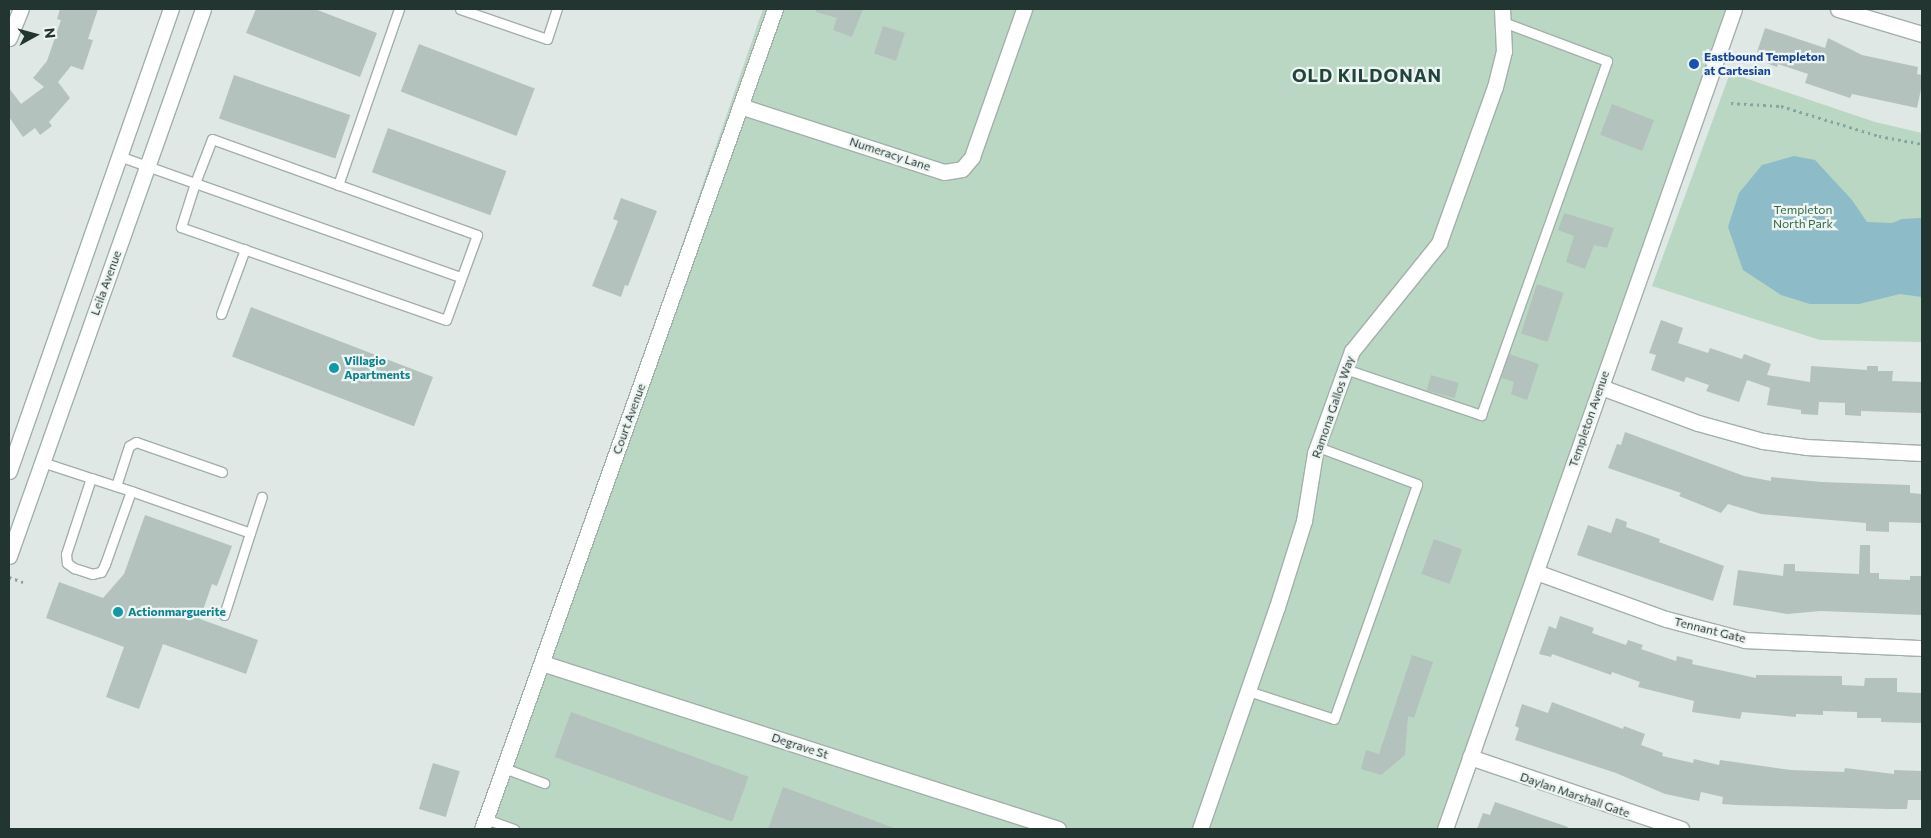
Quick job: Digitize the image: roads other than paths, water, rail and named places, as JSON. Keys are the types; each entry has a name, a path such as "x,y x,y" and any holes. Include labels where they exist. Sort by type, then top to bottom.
{"street":[{"path":"9,38 21,9"},
{"path":"9,471 171,9"},
{"name":"Leila Avenue","path":"9,556 203,9"},
{"name":"Court Avenue","path":"484,824 775,9"},
{"name":"Numeracy Lane","path":"740,106 944,172 962,169 972,157 1024,9"},
{"name":"Templeton Avenue","path":"1445,829 1734,9"},
{"path":"1838,9 1922,34"},
{"name":"Ramona Gallos Way","path":"1200,829 1304,520 1318,447 1345,369 1360,339 1414,277 1439,243 1495,87 1504,50 1503,15"},
{"path":"1601,387 1698,423 1762,441 1815,448 1922,453"},
{"name":"Tennant Gate","path":"1536,572 1666,619 1745,640 1922,648"},
{"name":"Degrave St","path":"542,663 1058,829"},
{"name":"Daylan Marshall Gate","path":"1470,757 1681,829"}],"lane":[{"path":"338,185 399,9"},
{"path":"460,9 547,39 557,9"},
{"path":"1345,369 1481,415 1606,61 1503,15"},
{"path":"212,139 477,234 446,320 180,227 195,183 212,139"},
{"path":"119,156 461,277"},
{"path":"221,314 245,249"},
{"path":"116,486 129,446 136,442 222,472"},
{"path":"1248,691 1334,719 1417,484 1318,447"},
{"path":"42,462 250,533"},
{"path":"91,478 66,554 68,564 86,573 101,572 131,492"},
{"path":"224,615 262,497"},
{"path":"504,768 544,783"},
{"path":"484,824 514,829"}],"water":[{"path":"1794,156 1815,160 1852,200 1867,222 1892,223 1902,219 1922,218 1922,297 1900,294 1859,304 1810,304 1781,295 1743,270 1728,227 1739,193 1762,165"}],"place":[{"name":"Eastbound Templeton at Cartesian","path":"1694,64"},
{"name":"Villagio Apartments","path":"334,368"},
{"name":"Actionmarguerite","path":"118,612"}],"district":[{"name":"OLD KILDONAN","path":"1367,75"}],"park label":[{"name":"Templeton North Park","path":"1803,217"}]}
